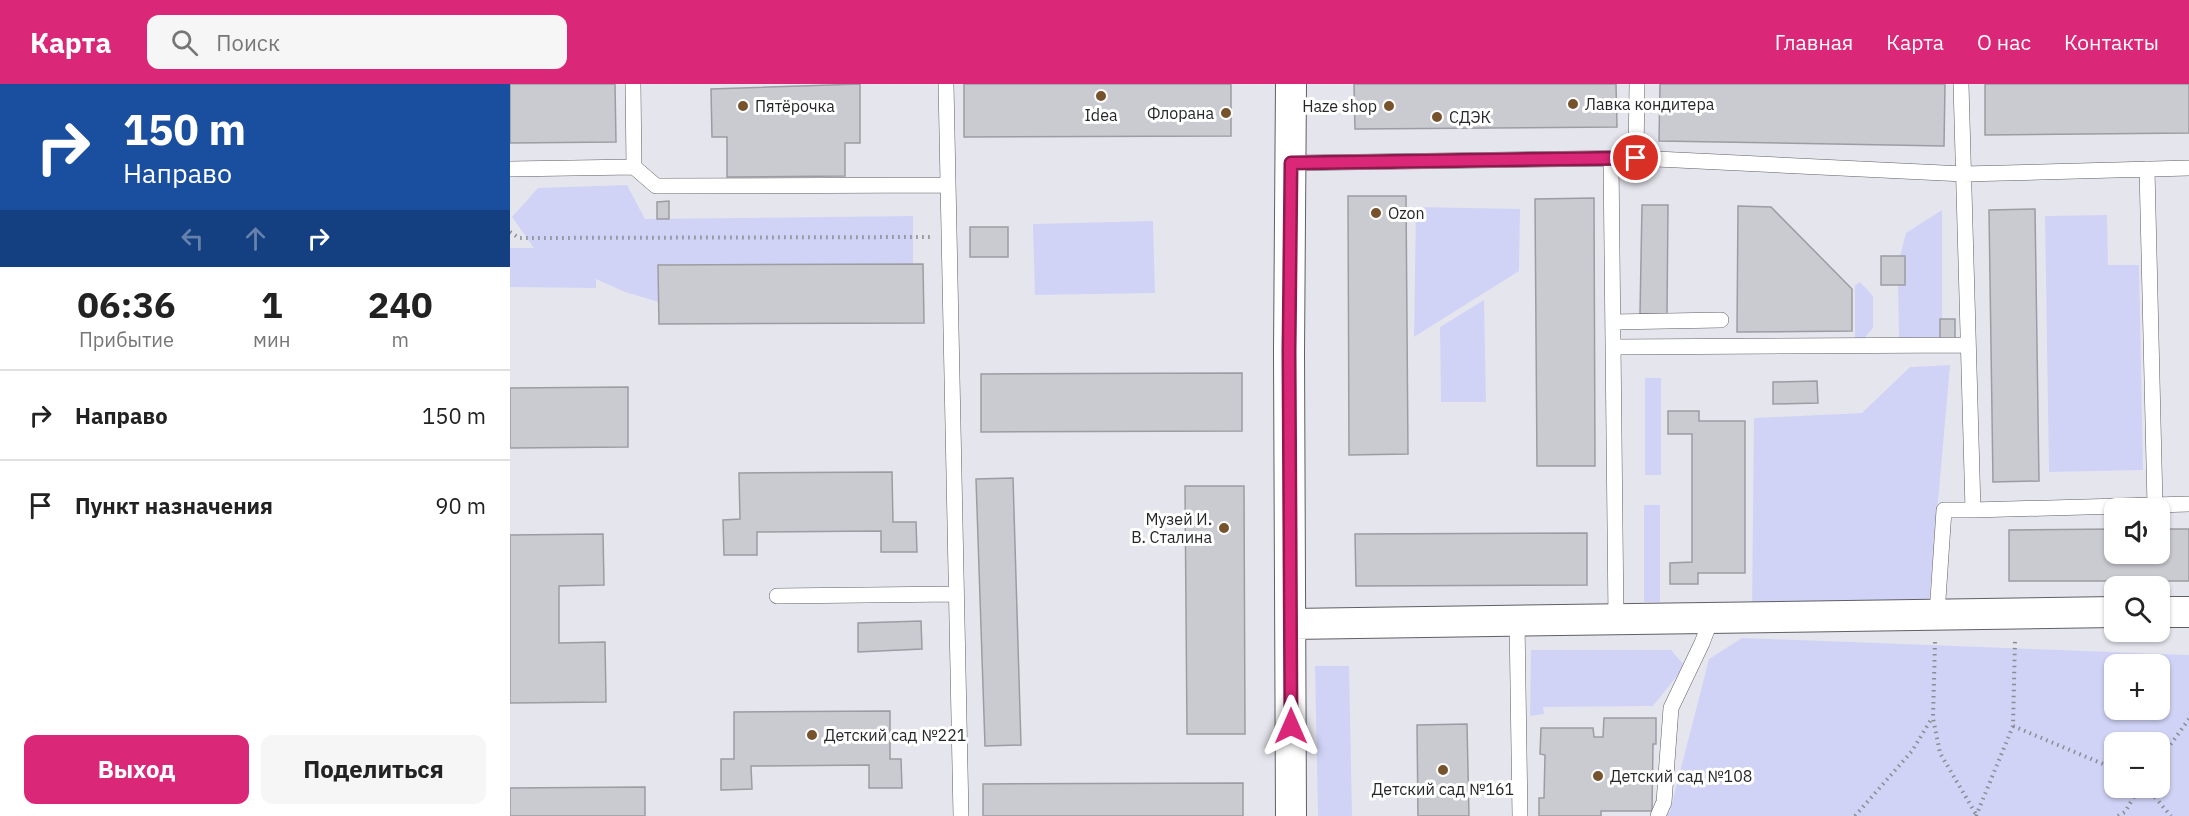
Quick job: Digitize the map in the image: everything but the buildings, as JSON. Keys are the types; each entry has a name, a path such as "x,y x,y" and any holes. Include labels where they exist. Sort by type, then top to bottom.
{"street":[{"path":"1291,84 1289,340 1291,816"},
{"path":"1291,624 2104,612"},
{"path":"2170,612 2189,612"}],"lane":[{"path":"633,84 634,167"},
{"path":"946,84 961,816"},
{"path":"1636,158 1637,84"},
{"path":"1961,84 1972,510"},
{"path":"1291,163 1636,158 1964,174 2189,168"},
{"path":"1611,159 1616,619"},
{"path":"510,169 634,167 656,186 948,185"},
{"path":"2146,169 2155,498"},
{"path":"1613,322 1721,320"},
{"path":"1614,347 1968,345"},
{"path":"2170,505 2189,504"},
{"path":"1936,614 1944,510 2104,506"},
{"path":"777,596 956,594"},
{"path":"1658,816 1664,802 1671,708 1712,617"},
{"path":"1516,620 1520,816"}],"path":[{"path":"510,232 519,238 949,237"},
{"path":"1976,816 2013,726 2016,613"},
{"path":"1936,614 1933,718 1940,753 1976,816"},
{"path":"1856,816 1912,752 1933,718"},
{"path":"2170,745 2189,719"},
{"path":"2013,726 2104,764"},
{"path":"2118,816 2125,812 2133,798"},
{"path":"2156,798 2171,816"}],"shaded area":[{"path":"627,185 645,219 913,216 913,264 659,302 625,292 596,279 596,288 510,287 510,248 534,248 512,217 538,188"},
{"path":"1416,207 1520,209 1519,271 1414,337"},
{"path":"1942,210 1940,339 1899,339 1898,285 1905,284 1905,256 1900,256 1906,233"},
{"path":"2107,215 2108,265 2139,265 2143,470 2049,472 2045,216"},
{"path":"1153,221 1155,293 1035,295 1033,224"},
{"path":"1860,282 1873,296 1873,328 1861,342 1855,338 1855,285"},
{"path":"1484,300 1486,402 1441,402 1440,327"},
{"path":"1950,365 1929,605 1752,612 1754,418 1862,413 1910,367"},
{"path":"1645,378 1661,378 1661,475 1645,475"},
{"path":"1644,505 1660,505 1660,602 1644,602"},
{"path":"1742,638 2163,654 2104,654 2104,720 2170,720 2170,654 2189,655 2189,816 1666,816 1670,811 1709,659"},
{"path":"1531,650 1671,650 1685,666 1653,706 1543,707 1544,714 1530,716"},
{"path":"1315,666 1349,666 1352,816 1318,816"}],"place":[{"name":"Idea","path":"1101,96"},
{"name":"Лавка кондитера","path":"1573,104"},
{"name":"Пятёрочка","path":"743,106"},
{"name":"Haze shop","path":"1389,106"},
{"name":"Флорана","path":"1226,113"},
{"name":"СДЭК","path":"1437,117"},
{"name":"Ozon","path":"1376,213"},
{"name":"Музей И. В. Сталина","path":"1224,528"},
{"name":"Детский сад №221","path":"812,735"},
{"name":"Детский сад №161","path":"1443,770"},
{"name":"Детский сад №108","path":"1598,776"}],"route":[{"path":"1291,726 1289,352 1291,163 1636,158"}]}
